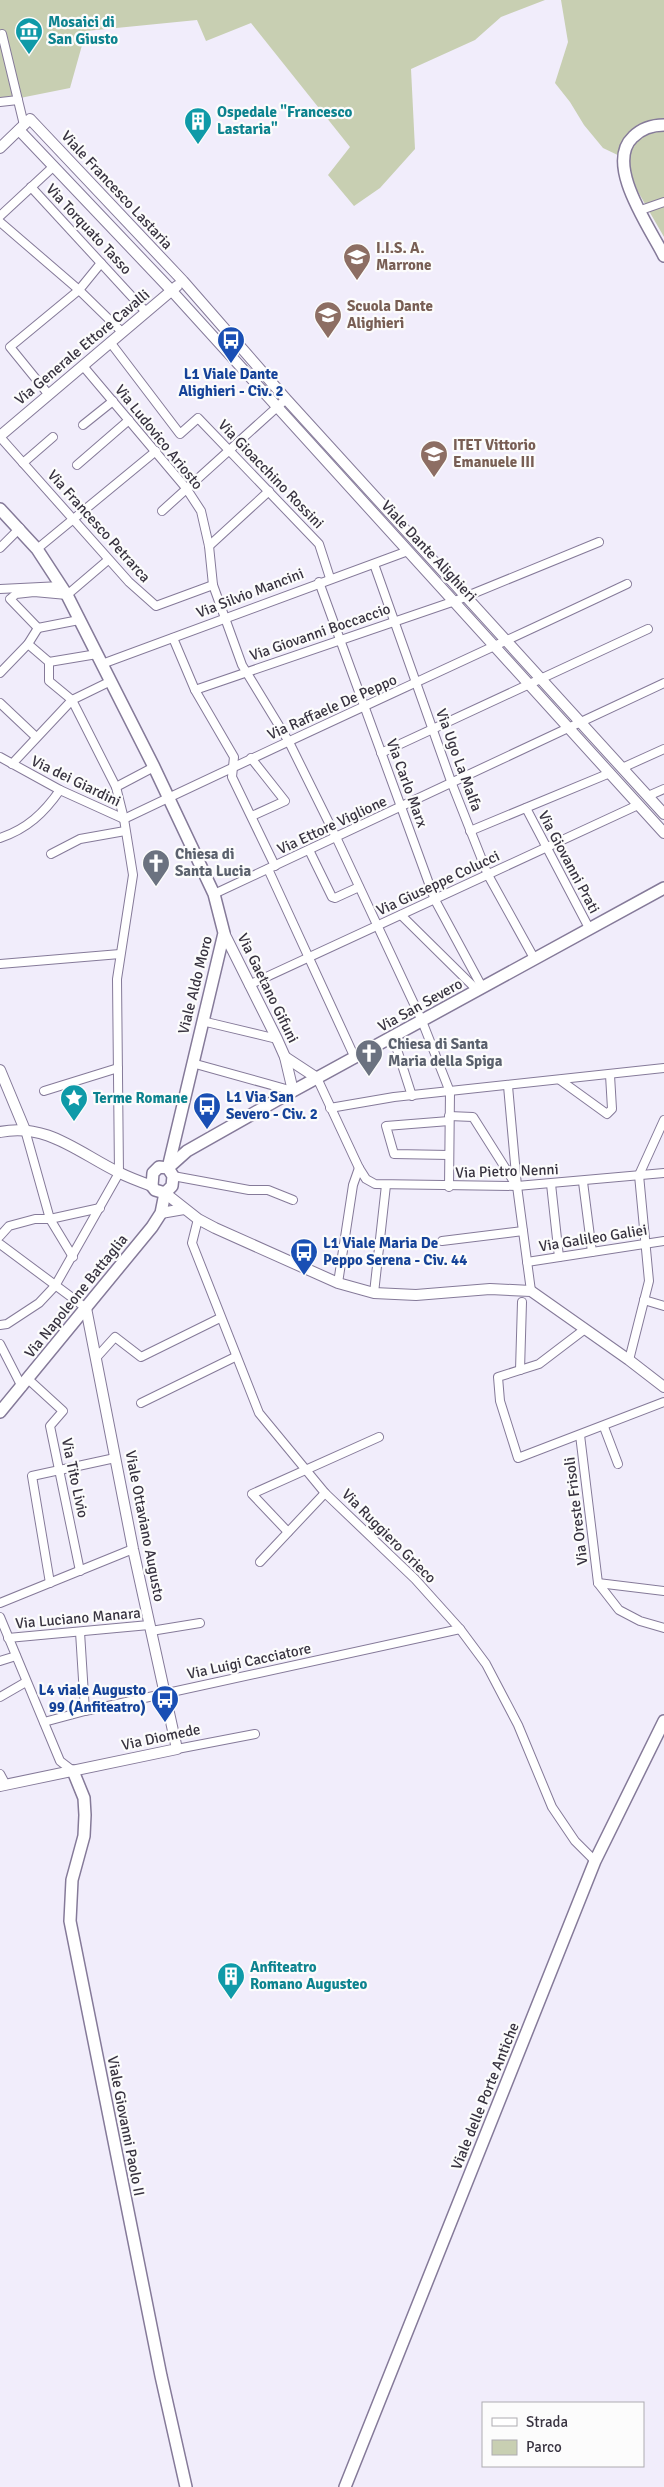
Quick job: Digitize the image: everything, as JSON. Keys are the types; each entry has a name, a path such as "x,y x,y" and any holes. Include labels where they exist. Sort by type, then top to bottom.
{"main road":[{"path":"664,125 644,129 637,133 629,140 623,155 625,180 664,256"},
{"name":"Viale Aldo Moro","path":"0,509 20,528 37,549 64,590 154,767 214,894 224,933 192,1062 170,1181"},
{"name":"Via San Severo","path":"170,1181 187,1151 588,928 664,888"},
{"path":"162,1167 170,1181 155,1190 152,1186 152,1177 156,1169 162,1167"},
{"name":"Via Napoleone Battaglia","path":"0,1412 161,1213 170,1181"},
{"name":"Viale delle Porte Antiche","path":"345,2487 595,1861 664,1721"},
{"name":"Viale Giovanni Paolo II","path":"73,1771 84,1798 85,1815 84,1836 72,1880 70,1921 159,2367 186,2487"}],"street":[{"path":"0,148 25,125 2,34"},
{"path":"0,102 18,100"},
{"name":"Viale Francesco Lastaria","path":"25,125 54,166 171,290"},
{"name":"Viale Francesco Lastaria","path":"25,125 183,281"},
{"path":"0,216 54,166"},
{"name":"Via Torquato Tasso","path":"31,187 146,312"},
{"path":"640,210 664,202"},
{"path":"0,222 79,290 122,332"},
{"path":"49,394 10,347 79,290 102,263"},
{"name":"Via Generale Ettore Cavalli","path":"0,436 183,281"},
{"name":"Viale Dante Alighieri","path":"183,281 286,400 664,814"},
{"name":"Viale Dante Alighieri","path":"171,290 664,833"},
{"name":"Via Gioacchino Rossini","path":"110,342 180,434 198,418 319,544 330,578"},
{"name":"Via Ludovico Ariosto","path":"83,366 156,451 186,488 200,510 209,546 213,585 223,618 246,672 289,742 336,837 422,1021 450,1092"},
{"path":"162,511 286,400"},
{"path":"83,425 113,401"},
{"path":"77,465 129,420"},
{"name":"Via Francesco Petrarca","path":"0,436 108,560 156,606 213,585"},
{"path":"23,463 53,437"},
{"path":"37,549 156,451"},
{"path":"209,546 269,492"},
{"path":"0,548 20,528"},
{"name":"Via Giovanni Boccaccio","path":"195,690 467,597 599,542"},
{"name":"Via Silvio Mancini","path":"99,659 173,638 319,582 408,551"},
{"path":"38,628 10,599 16,594 64,590 108,560"},
{"name":"Via Ugo La Malfa","path":"374,564 432,730 470,831 488,875 534,958"},
{"name":"Via Carlo Marx","path":"319,582 435,900 480,988"},
{"name":"Via Raffaele De Peppo","path":"168,798 235,765 416,684 627,584"},
{"path":"0,589 64,590"},
{"path":"0,673 28,644 38,628 79,620"},
{"path":"381,753 648,629"},
{"path":"173,638 195,690 234,758 235,765 232,777 252,816 309,958 355,1058"},
{"path":"28,644 50,662 99,659"},
{"path":"0,1325 7,1324 39,1303 55,1286 119,1173 117,979 133,875 124,819 116,786 72,700 50,681 50,662"},
{"path":"12,764 72,700 111,681"},
{"name":"Via Ettore Viglione","path":"214,894 401,808 664,683"},
{"path":"0,703 36,737"},
{"path":"622,768 664,749"},
{"name":"Via dei Giardini","path":"0,757 60,790 124,819 168,798"},
{"path":"251,758 285,801 252,816"},
{"path":"116,786 154,767"},
{"path":"470,831 610,773"},
{"path":"0,838 18,832 45,812 60,790"},
{"path":"648,796 664,790"},
{"name":"Via Giuseppe Colucci","path":"250,985 638,805"},
{"name":"Via Giovanni Prati","path":"526,808 588,928"},
{"path":"51,854 80,839 125,831"},
{"path":"309,850 332,897 335,898 359,887"},
{"path":"401,916 480,988"},
{"name":"Via Gaetano Gifuni","path":"224,933 285,1057 293,1091"},
{"path":"0,964 120,954"},
{"path":"202,1021 277,1039"},
{"path":"393,1037 412,1096"},
{"path":"285,1057 317,1078 359,1168 353,1185 338,1283"},
{"path":"192,1062 293,1091"},
{"path":"44,1091 118,1068"},
{"path":"330,1108 394,1096 412,1096 664,1068"},
{"path":"0,1070 2,1084 24,1130 50,1219 71,1260"},
{"path":"560,1080 607,1114 612,1109 610,1075"},
{"path":"508,1086 517,1186 531,1291"},
{"path":"450,1092 450,1186"},
{"path":"449,1155 394,1154 386,1126 473,1117 517,1186"},
{"path":"629,1360 649,1281 640,1175 664,1120"},
{"path":"0,1132 24,1130 49,1134 119,1173 152,1186"},
{"name":"Via Pietro Nenni","path":"359,1168 369,1182 386,1185 517,1186 661,1174"},
{"path":"135,1179 156,1169"},
{"path":"661,1174 664,1180"},
{"path":"170,1181 249,1190 268,1190 293,1200"},
{"path":"170,1181 184,1209 198,1219 338,1283 374,1292 416,1295 490,1289 531,1291 664,1387"},
{"path":"583,1182 592,1252"},
{"path":"551,1184 559,1257"},
{"path":"374,1292 386,1185"},
{"path":"0,1236 9,1226 35,1219 50,1219 100,1208"},
{"path":"161,1213 184,1209"},
{"name":"Via Ruggiero Grieco","path":"198,1219 192,1243 235,1357 259,1413 325,1493 415,1579 460,1629 486,1664 518,1724 552,1807 575,1841 595,1861"},
{"path":"442,1242 523,1231"},
{"name":"Via Galileo Galiei","path":"527,1262 664,1241"},
{"path":"0,1244 86,1308"},
{"path":"644,1300 664,1306"},
{"path":"520,1370 522,1302"},
{"name":"Viale Ottaviano Augusto","path":"86,1308 150,1628 177,1749"},
{"path":"96,1358 115,1337 141,1357 220,1318"},
{"path":"585,1329 539,1364 498,1377 500,1401 518,1458 604,1427 664,1402"},
{"path":"0,1344 25,1383"},
{"path":"141,1403 235,1357"},
{"name":"Via Tito Livio","path":"25,1383 63,1411 50,1426 80,1571"},
{"path":"604,1427 618,1464"},
{"name":"Via Oreste Frisoli","path":"580,1435 598,1583 619,1610 640,1621 664,1628"},
{"path":"288,1532 252,1494 379,1437"},
{"path":"50,1583 32,1476 116,1458"},
{"path":"260,1562 325,1493"},
{"path":"0,1603 134,1549"},
{"name":"Via Oreste Frisoli","path":"598,1583 664,1591"},
{"path":"0,1617 60,1761 73,1771"},
{"name":"Via Luciano Manara","path":"8,1638 150,1628 200,1622"},
{"name":"Via Luigi Cacciatore","path":"44,1722 85,1711 460,1629"},
{"path":"80,1632 85,1711"},
{"path":"0,1661 16,1656"},
{"path":"0,1696 26,1682"},
{"name":"Via Diomede","path":"3,1785 255,1734"},
{"path":"0,1774 3,1785"}],"green space":[{"path":"0,0 545,0 501,17 475,40 411,69 415,149 380,188 354,206 328,175 350,147 251,23 206,41 197,20 86,31 70,88 0,102"},
{"path":"561,0 664,0 664,237 637,190 626,159 603,148 584,125 570,102 555,83 568,42"}],"place":[{"name":"Mosaici di San Giusto","path":"29,55"},
{"name":"Ospedale \"Francesco Lastaria\"","path":"198,145"},
{"name":"I.I.S. A. Marrone","path":"357,281"},
{"name":"Scuola Dante Alighieri","path":"328,339"},
{"name":"L1 Viale Dante Alighieri - Civ. 2","path":"231,364"},
{"name":"ITET Vittorio Emanuele III","path":"434,478"},
{"name":"Chiesa di Santa Lucia","path":"156,887"},
{"name":"Chiesa di Santa Maria della Spiga","path":"369,1077"},
{"name":"Terme Romane","path":"74,1122"},
{"name":"L1 Via San Severo - Civ. 2","path":"207,1130"},
{"name":"L1 Viale Maria De Peppo Serena - Civ. 44","path":"304,1276"},
{"name":"L4 viale Augusto 99 (Anfiteatro)","path":"165,1723"},
{"name":"Anfiteatro Romano Augusteo","path":"231,2000"}]}
